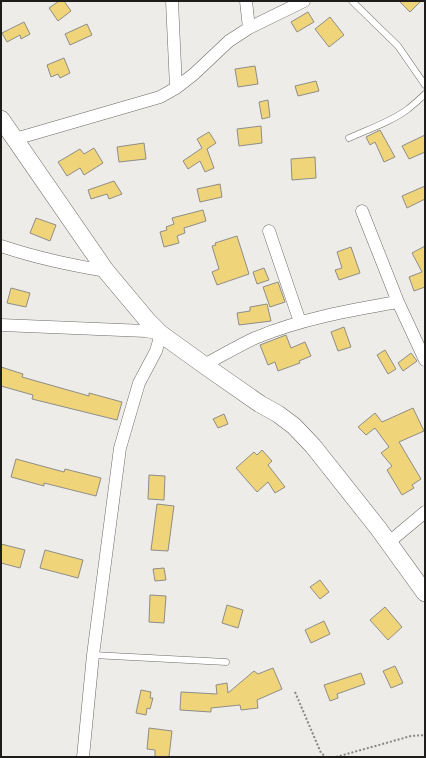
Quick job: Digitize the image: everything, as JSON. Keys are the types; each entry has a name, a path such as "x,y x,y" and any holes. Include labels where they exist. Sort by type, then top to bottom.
{"street":[{"path":"172,1 176,88"},
{"path":"246,1 249,28"},
{"path":"15,139 160,97 176,88 194,74 229,41 249,28 304,1"},
{"path":"1,120 106,271 147,320 161,334 260,404 278,414 294,426 313,446 425,593"},
{"path":"362,211 398,302 425,360"},
{"path":"269,231 300,322"},
{"path":"1,246 60,263 106,271"},
{"path":"204,365 255,338 300,322 342,312 398,302"},
{"path":"1,325 161,334"},
{"path":"83,757 93,655 120,448 139,383 156,351 161,334"},
{"path":"388,543 425,512"}],"lane":[{"path":"352,1 398,46 425,85"},
{"path":"349,138 395,117 408,109 425,94"},
{"path":"93,655 226,662"}],"path":[{"path":"295,692 321,753 326,757"},
{"path":"336,757 411,736 425,735"}],"building":[{"path":"59,1 64,1 71,11 58,21 49,8"},
{"path":"399,1 421,1 410,12"},
{"path":"308,12 314,22 297,32 291,22"},
{"path":"330,17 344,35 329,47 315,29"},
{"path":"24,22 30,34 21,39 20,35 7,42 2,33"},
{"path":"87,24 92,35 70,45 65,34"},
{"path":"64,58 70,73 60,78 58,74 51,77 47,65"},
{"path":"255,66 258,84 238,87 235,69"},
{"path":"316,81 319,91 298,96 295,86"},
{"path":"268,100 270,117 262,119 259,102"},
{"path":"261,126 262,143 239,146 237,129"},
{"path":"380,130 395,157 384,162 375,142 370,145 366,137"},
{"path":"209,132 216,143 207,149 214,168 205,172 200,161 188,169 183,161 202,148 197,139"},
{"path":"425,135 425,152 409,159 402,146"},
{"path":"144,143 146,159 119,162 117,147"},
{"path":"94,148 103,163 84,175 80,168 67,176 58,162 80,149 84,154"},
{"path":"315,157 316,178 292,180 291,159"},
{"path":"114,181 122,194 109,199 107,194 91,199 88,190"},
{"path":"220,184 222,197 200,202 197,189"},
{"path":"425,186 425,199 407,208 402,196"},
{"path":"203,210 206,221 184,228 185,233 177,236 179,243 164,247 160,232 167,230 166,227 174,224 172,218"},
{"path":"36,218 56,225 50,241 30,233"},
{"path":"237,236 249,274 217,285 212,272 219,269 212,246 216,245 215,243"},
{"path":"425,246 425,287 414,291 409,277 422,272 412,253"},
{"path":"351,247 360,273 339,280 335,270 342,268 337,252"},
{"path":"264,268 269,280 257,284 253,272"},
{"path":"278,282 285,302 270,307 263,287"},
{"path":"11,288 30,293 26,307 7,303"},
{"path":"267,304 271,321 239,325 237,313 250,311 250,307"},
{"path":"344,327 351,347 338,351 331,332"},
{"path":"286,335 291,348 305,342 311,356 299,361 300,363 278,371 275,362 268,365 260,345"},
{"path":"385,350 396,369 388,374 377,355"},
{"path":"411,353 417,361 403,371 398,363"},
{"path":"1,367 23,374 22,377 89,396 89,393 122,402 117,420 32,399 33,395 1,386"},
{"path":"413,408 424,431 399,442 421,479 412,485 414,488 402,495 387,470 392,466 381,453 389,447 375,428 366,435 358,427 375,413 382,422"},
{"path":"224,414 228,424 218,428 213,419"},
{"path":"262,450 272,461 268,465 285,487 275,493 268,482 257,492 236,468 254,452 257,455"},
{"path":"16,459 64,472 65,469 101,478 96,496 44,483 44,486 11,477"},
{"path":"149,475 165,476 164,500 148,499"},
{"path":"157,504 174,506 168,551 151,550"},
{"path":"1,544 25,550 20,568 1,563"},
{"path":"45,550 83,560 78,578 40,568"},
{"path":"164,568 166,580 155,581 153,569"},
{"path":"320,580 329,592 320,599 310,587"},
{"path":"150,595 166,596 164,623 149,622"},
{"path":"227,605 243,610 238,628 222,623"},
{"path":"385,607 402,627 388,640 370,620"},
{"path":"324,621 330,634 311,643 305,630"},
{"path":"395,666 403,683 391,688 383,671"},
{"path":"273,668 282,689 257,700 258,708 241,710 240,705 211,708 211,712 180,710 181,692 217,694 216,685 227,683 228,693 254,671 258,674"},
{"path":"361,673 365,684 337,694 338,698 330,701 324,685"},
{"path":"141,690 151,692 150,698 153,698 150,709 147,708 146,715 136,713"},
{"path":"149,728 172,731 169,757 155,757 155,750 147,749"}]}
